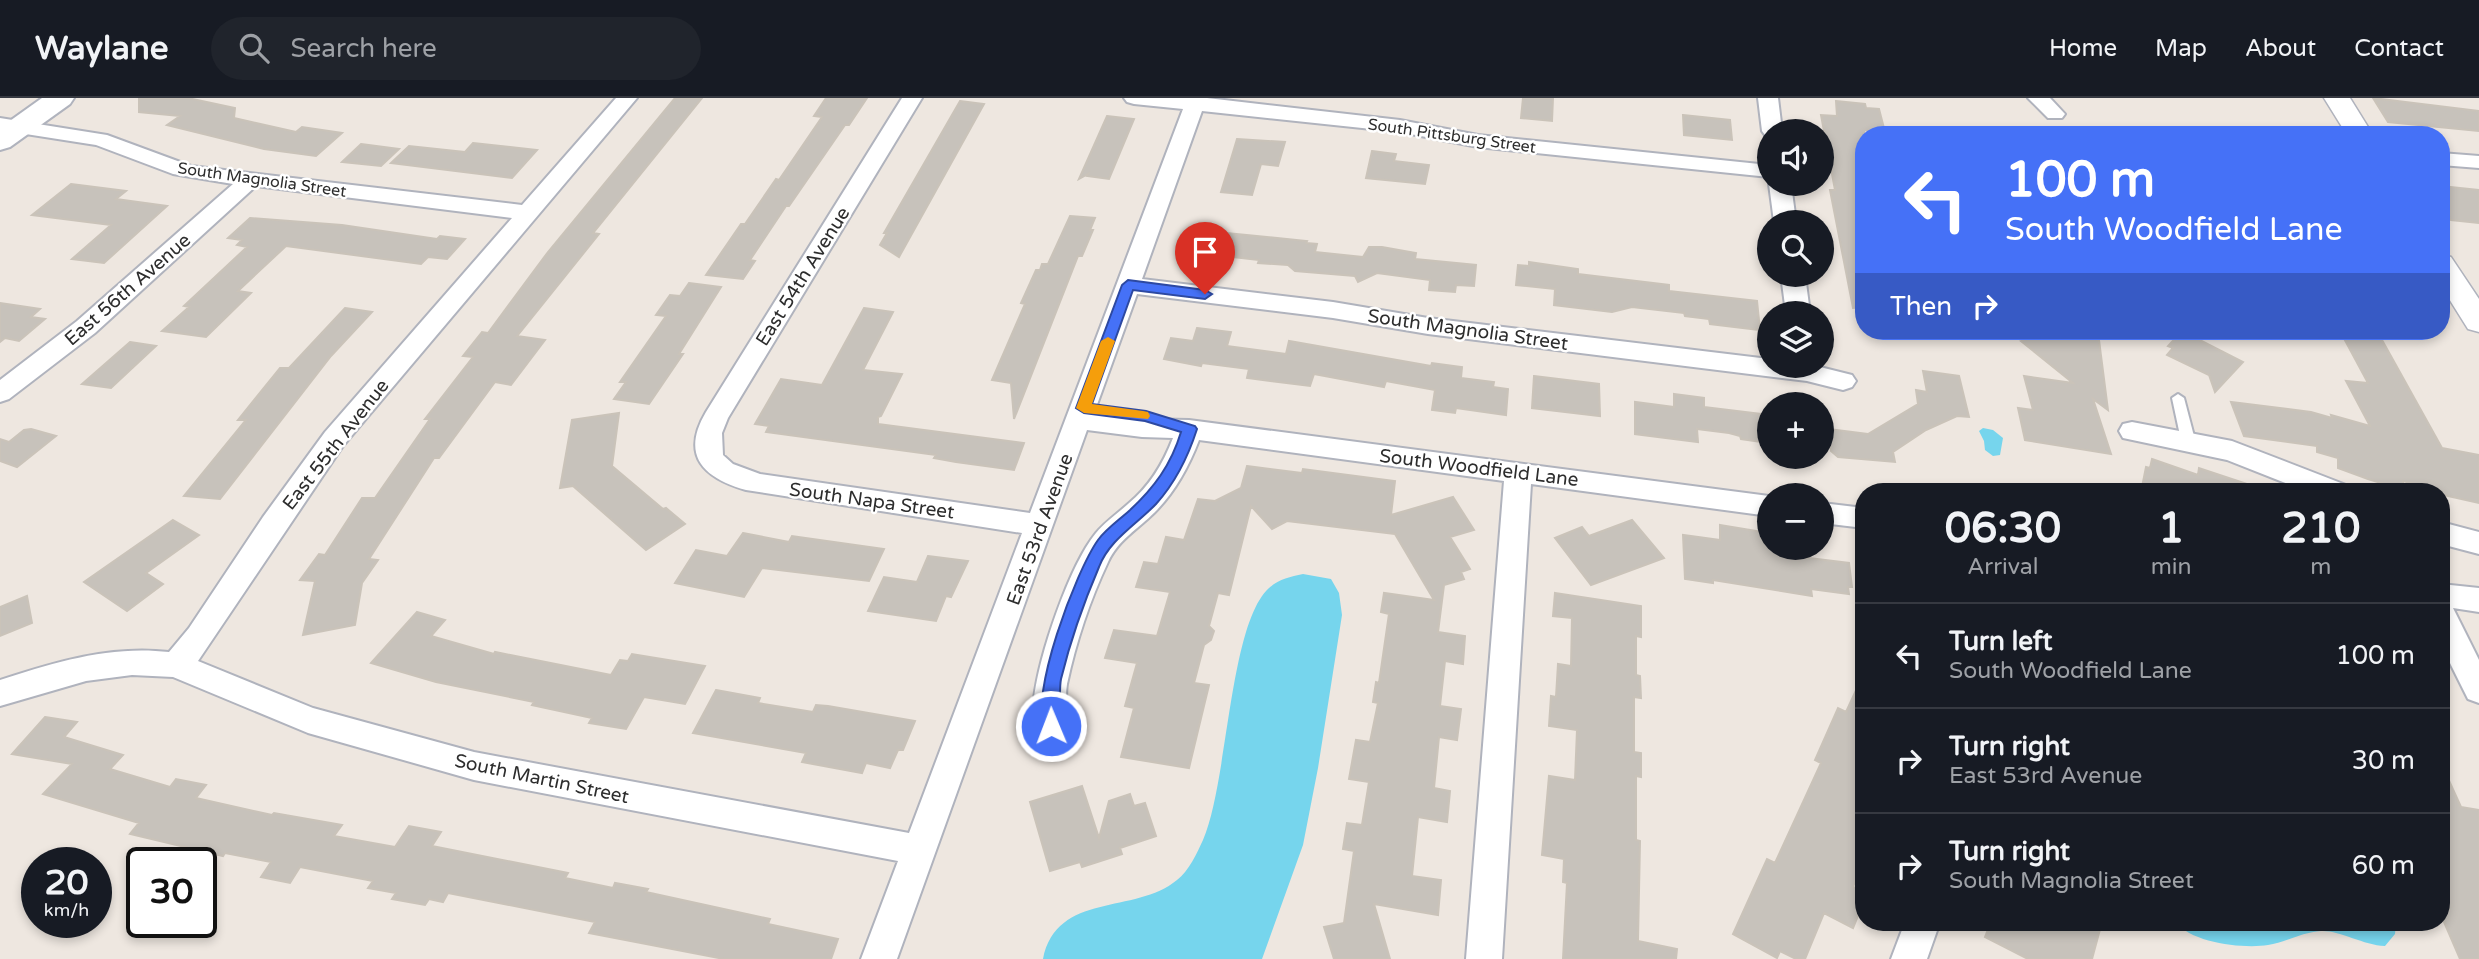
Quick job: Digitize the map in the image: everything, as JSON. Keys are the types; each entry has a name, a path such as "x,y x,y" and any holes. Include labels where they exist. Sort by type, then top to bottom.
{"main road":[{"path":"7,131 60,98"}],"street":[{"name":"East 55th Avenue","path":"176,665 200,638 273,524 334,439 627,98"},
{"name":"East 54th Avenue","path":"710,458 705,442 715,418 912,98"},
{"name":"South Pittsburg Street","path":"1134,98 1196,101 1400,126 1478,141 1757,170"},
{"path":"1768,98 1771,119"},
{"path":"2038,98 2055,114"},
{"path":"2337,98 2354,126"},
{"name":"East 53rd Avenue","path":"879,959 1196,101"},
{"name":"South Magnolia Street","path":"7,131 82,134 115,143 175,168 250,180 529,213"},
{"path":"2450,160 2479,162"},
{"name":"East 56th Avenue","path":"0,393 86,327 250,180"},
{"path":"2450,276 2479,322"},
{"name":"South Magnolia Street","path":"1128,285 1333,310 1442,328 1757,363"},
{"name":"South Magnolia Street","path":"1834,378 1843,381"},
{"name":"South Woodfield Lane","path":"1081,414 1142,428 1189,429 1757,504"},
{"path":"1051,726 1049,703 1053,679 1092,562 1106,541 1151,500 1170,476 1183,451 1189,429"},
{"path":"2132,431 2188,440 2232,451 2313,483"},
{"name":"South Napa Street","path":"710,458 727,474 760,484 1041,524"},
{"path":"1484,959 1518,472"},
{"path":"1834,514 1855,517"},
{"path":"2450,535 2479,543"},
{"path":"2450,596 2479,600"},
{"path":"2450,632 2479,690"},
{"path":"0,693 68,672 110,665 146,662 176,665"},
{"name":"South Martin Street","path":"176,665 308,720 474,766 919,850"},
{"path":"1909,959 1920,931"}],"lane":[{"path":"2178,398 2188,440"}],"water":[{"path":"1983,428 1993,430 2003,438 2000,455 1993,456 1985,450 1979,431"},
{"path":"1303,574 1331,579 1339,593 1342,615 1303,845 1262,959 1043,959 1051,938 1064,923 1080,913 1160,891 1177,880 1189,867 1203,840 1211,814 1245,635 1256,607 1269,588 1285,579"},
{"path":"2186,931 2321,931 2258,946 2219,943"},
{"path":"2328,931 2395,931 2385,946"}],"building":[{"path":"139,98 188,98 235,108 234,118 296,132 302,127 342,133 316,156 264,149 167,125 180,116 139,112"},
{"path":"675,98 702,98 593,233 599,234 517,336 545,340 511,385 495,382 439,458 434,458 369,559 378,560 362,583 355,625 303,635 315,581 300,580 319,554 325,555 362,498 375,498 430,419 425,419 473,357 463,356 482,332 488,333 548,252"},
{"path":"826,98 867,98 789,206 786,206 750,260 755,261 743,279 706,275 741,224 745,224 776,179 779,180 822,117 814,116"},
{"path":"1523,98 1553,98 1552,121 1521,118"},
{"path":"2373,98 2479,111 2479,131 2450,128 2450,126 2388,122"},
{"path":"960,101 984,104 899,257 880,245 887,233 884,233"},
{"path":"1836,101 1865,104 1866,108 1879,109 1883,126 1855,126 1855,308 1831,196 1834,196 1835,190 1834,119 1822,119 1821,115 1837,116"},
{"path":"1683,115 1730,120 1732,140 1684,135"},
{"path":"1107,116 1134,119 1109,179 1087,176 1088,174 1079,179"},
{"path":"1237,139 1285,142 1278,166 1261,164 1252,195 1221,192"},
{"path":"473,143 537,150 512,178 391,163 409,146 465,152"},
{"path":"361,144 399,149 381,166 342,162"},
{"path":"1372,151 1396,154 1394,161 1429,165 1425,184 1366,178"},
{"path":"71,184 126,191 116,199 167,206 104,263 72,259 111,225 32,215"},
{"path":"2450,187 2479,190 2479,223 2451,220"},
{"path":"1070,216 1095,218 1090,230 1093,230 1082,256 1078,256 1014,419 1011,383 992,380 1025,304 1021,303 1036,270 1040,270 1042,264 1048,264"},
{"path":"250,218 342,225 437,239 440,236 465,239 447,259 428,257 421,264 286,246 238,291 251,293 206,337 162,331 189,307 184,306 247,247 237,245 242,240 228,238"},
{"path":"1196,230 1307,241 1306,243 1317,244 1315,252 1363,257 1369,247 1382,247 1416,253 1415,259 1476,265 1474,286 1456,285 1455,292 1429,290 1430,280 1377,273 1358,282 1355,276 1295,271 1288,265 1258,263 1259,260 1215,255 1213,261 1187,258"},
{"path":"1529,262 1578,269 1578,274 1669,285 1669,291 1757,301 1757,330 1710,324 1709,319 1685,316 1684,313 1632,307 1612,312 1554,305 1555,289 1516,285 1518,265 1529,266"},
{"path":"689,283 721,287 679,354 683,354 649,404 614,399 626,382 620,382 666,316 656,315 670,295 680,296"},
{"path":"0,303 40,309 31,317 45,319 19,341 5,338 0,342"},
{"path":"345,308 372,312 331,356 220,499 184,496 246,420 238,420 280,368 289,368"},
{"path":"864,308 893,312 863,370 902,374 881,416 878,417 878,424 1024,443 1014,470 934,458 936,455 766,432 769,426 755,424 781,379 822,385"},
{"path":"1197,328 1231,332 1227,346 1286,354 1289,341 1431,366 1432,363 1462,367 1461,378 1494,382 1493,387 1508,389 1506,415 1456,408 1455,413 1432,410 1435,390 1386,381 1384,387 1314,374 1310,386 1247,378 1249,369 1202,363 1201,366 1164,359 1171,338 1193,341"},
{"path":"2099,340 2108,410 2093,399 2111,454 2025,440 2018,408 2033,410 2024,376 2073,383 2021,341"},
{"path":"2174,340 2200,340 2243,362 2215,392 2209,375 2167,355 2173,348 2168,346"},
{"path":"2345,340 2382,340 2442,448 2479,455 2479,503 2450,497 2450,483 2381,483 2338,468 2338,458 2317,452 2317,446 2244,436 2231,402 2311,412 2332,418 2331,415 2370,426 2346,381 2368,383"},
{"path":"130,342 156,346 111,388 82,384"},
{"path":"1923,371 1959,376 1969,417 1957,416 1926,430 1893,452 1895,462 1838,457 1834,454 1834,430 1868,434 1918,404 1916,390 1927,392"},
{"path":"1534,376 1599,384 1600,416 1532,408"},
{"path":"1674,394 1704,398 1704,407 1757,414 1757,441 1741,439 1740,436 1729,433 1697,429 1698,442 1635,434 1635,402 1674,407"},
{"path":"619,413 612,466 685,524 646,550 573,486 560,488 572,420"},
{"path":"31,429 56,436 17,467 0,461 0,439 9,442 24,430"},
{"path":"2152,459 2198,475 2199,468 2244,483 2143,483 2146,467 2150,468"},
{"path":"1247,466 1302,473 1303,469 1395,481 1391,515 1453,497 1474,530 1450,537 1470,569 1461,572 1464,579 1444,585 1438,632 1465,636 1463,664 1445,661 1440,706 1461,709 1457,740 1439,737 1434,788 1450,791 1447,822 1418,817 1412,876 1441,880 1438,915 1374,904 1390,959 1334,959 1324,927 1344,923 1354,851 1343,849 1347,823 1362,825 1369,782 1349,779 1356,740 1370,742 1378,703 1373,702 1376,682 1379,683 1389,614 1381,612 1384,593 1434,600 1395,534 1287,521 1272,529 1251,506 1229,595 1218,593 1209,626 1214,631 1211,640 1204,645 1194,683 1209,685 1189,768 1121,757 1134,708 1125,706 1137,663 1105,658 1114,630 1157,636 1170,592 1136,587 1144,562 1158,564 1166,537 1184,540 1198,499 1215,501 1241,488"},
{"path":"173,520 199,535 146,573 163,584 127,611 84,582"},
{"path":"1632,520 1664,558 1591,585 1555,538 1582,527 1589,536"},
{"path":"1720,525 1757,531 1757,560 1825,560 1849,563 1852,587 1848,587 1849,594 1811,589 1812,596 1713,580 1713,583 1685,579 1683,535 1720,540"},
{"path":"743,533 789,542 792,536 884,549 869,581 762,568 744,597 675,583 696,550 727,556"},
{"path":"928,556 968,561 951,597 946,596 936,621 868,611 884,577 917,582"},
{"path":"1555,593 1641,606 1641,637 1636,636 1636,675 1640,676 1641,698 1634,697 1634,752 1641,753 1641,777 1636,776 1636,840 1640,841 1638,941 1677,949 1676,959 1563,959 1567,883 1563,882 1564,859 1542,855 1549,776 1575,780 1577,730 1549,726 1551,696 1556,697 1558,664 1571,666 1572,618 1553,616"},
{"path":"27,596 32,623 0,636 0,607"},
{"path":"417,612 445,620 431,636 494,654 495,652 611,675 620,660 628,661 632,654 705,666 685,704 644,697 626,729 589,723 592,718 532,705 534,702 436,682 371,663"},
{"path":"716,690 760,698 758,703 813,712 816,705 828,706 915,721 903,750 898,750 890,768 866,763 862,773 802,762 806,753 693,733"},
{"path":"1855,692 1855,923 1853,928 1824,913 1805,959 1796,959 1780,951 1777,958 1733,934 1767,859 1775,863 1821,763 1815,760 1838,708 1846,712"},
{"path":"45,717 77,722 64,737 123,755 110,769 170,787 176,779 206,785 196,798 272,815 274,813 342,825 334,836 395,847 409,826 441,832 432,846 568,873 565,878 613,888 615,883 648,889 646,892 770,919 768,924 838,939 831,959 724,959 589,933 595,922 448,893 443,902 429,899 425,905 392,899 396,893 368,888 373,881 300,867 290,883 261,877 271,862 225,853 223,856 217,855 217,847 185,847 130,834 139,823 43,794 72,764 12,754"},
{"path":"2450,783 2461,807 2479,810 2479,959 2460,959 2448,931"},
{"path":"1082,786 1099,838 1109,801 1130,794 1134,806 1145,803 1156,836 1120,848 1122,854 1082,867 1080,862 1050,871 1030,802"},
{"path":"1987,931 2100,931 2092,959 2028,959 1985,937"}],"slow traffic":[{"path":"1108,341 1084,408 1143,416"}],"route":[{"path":"1051,726 1049,703 1053,679 1092,562 1106,541 1151,500 1170,476 1183,451 1189,429 1146,416 1084,408 1128,285 1205,294"}]}
